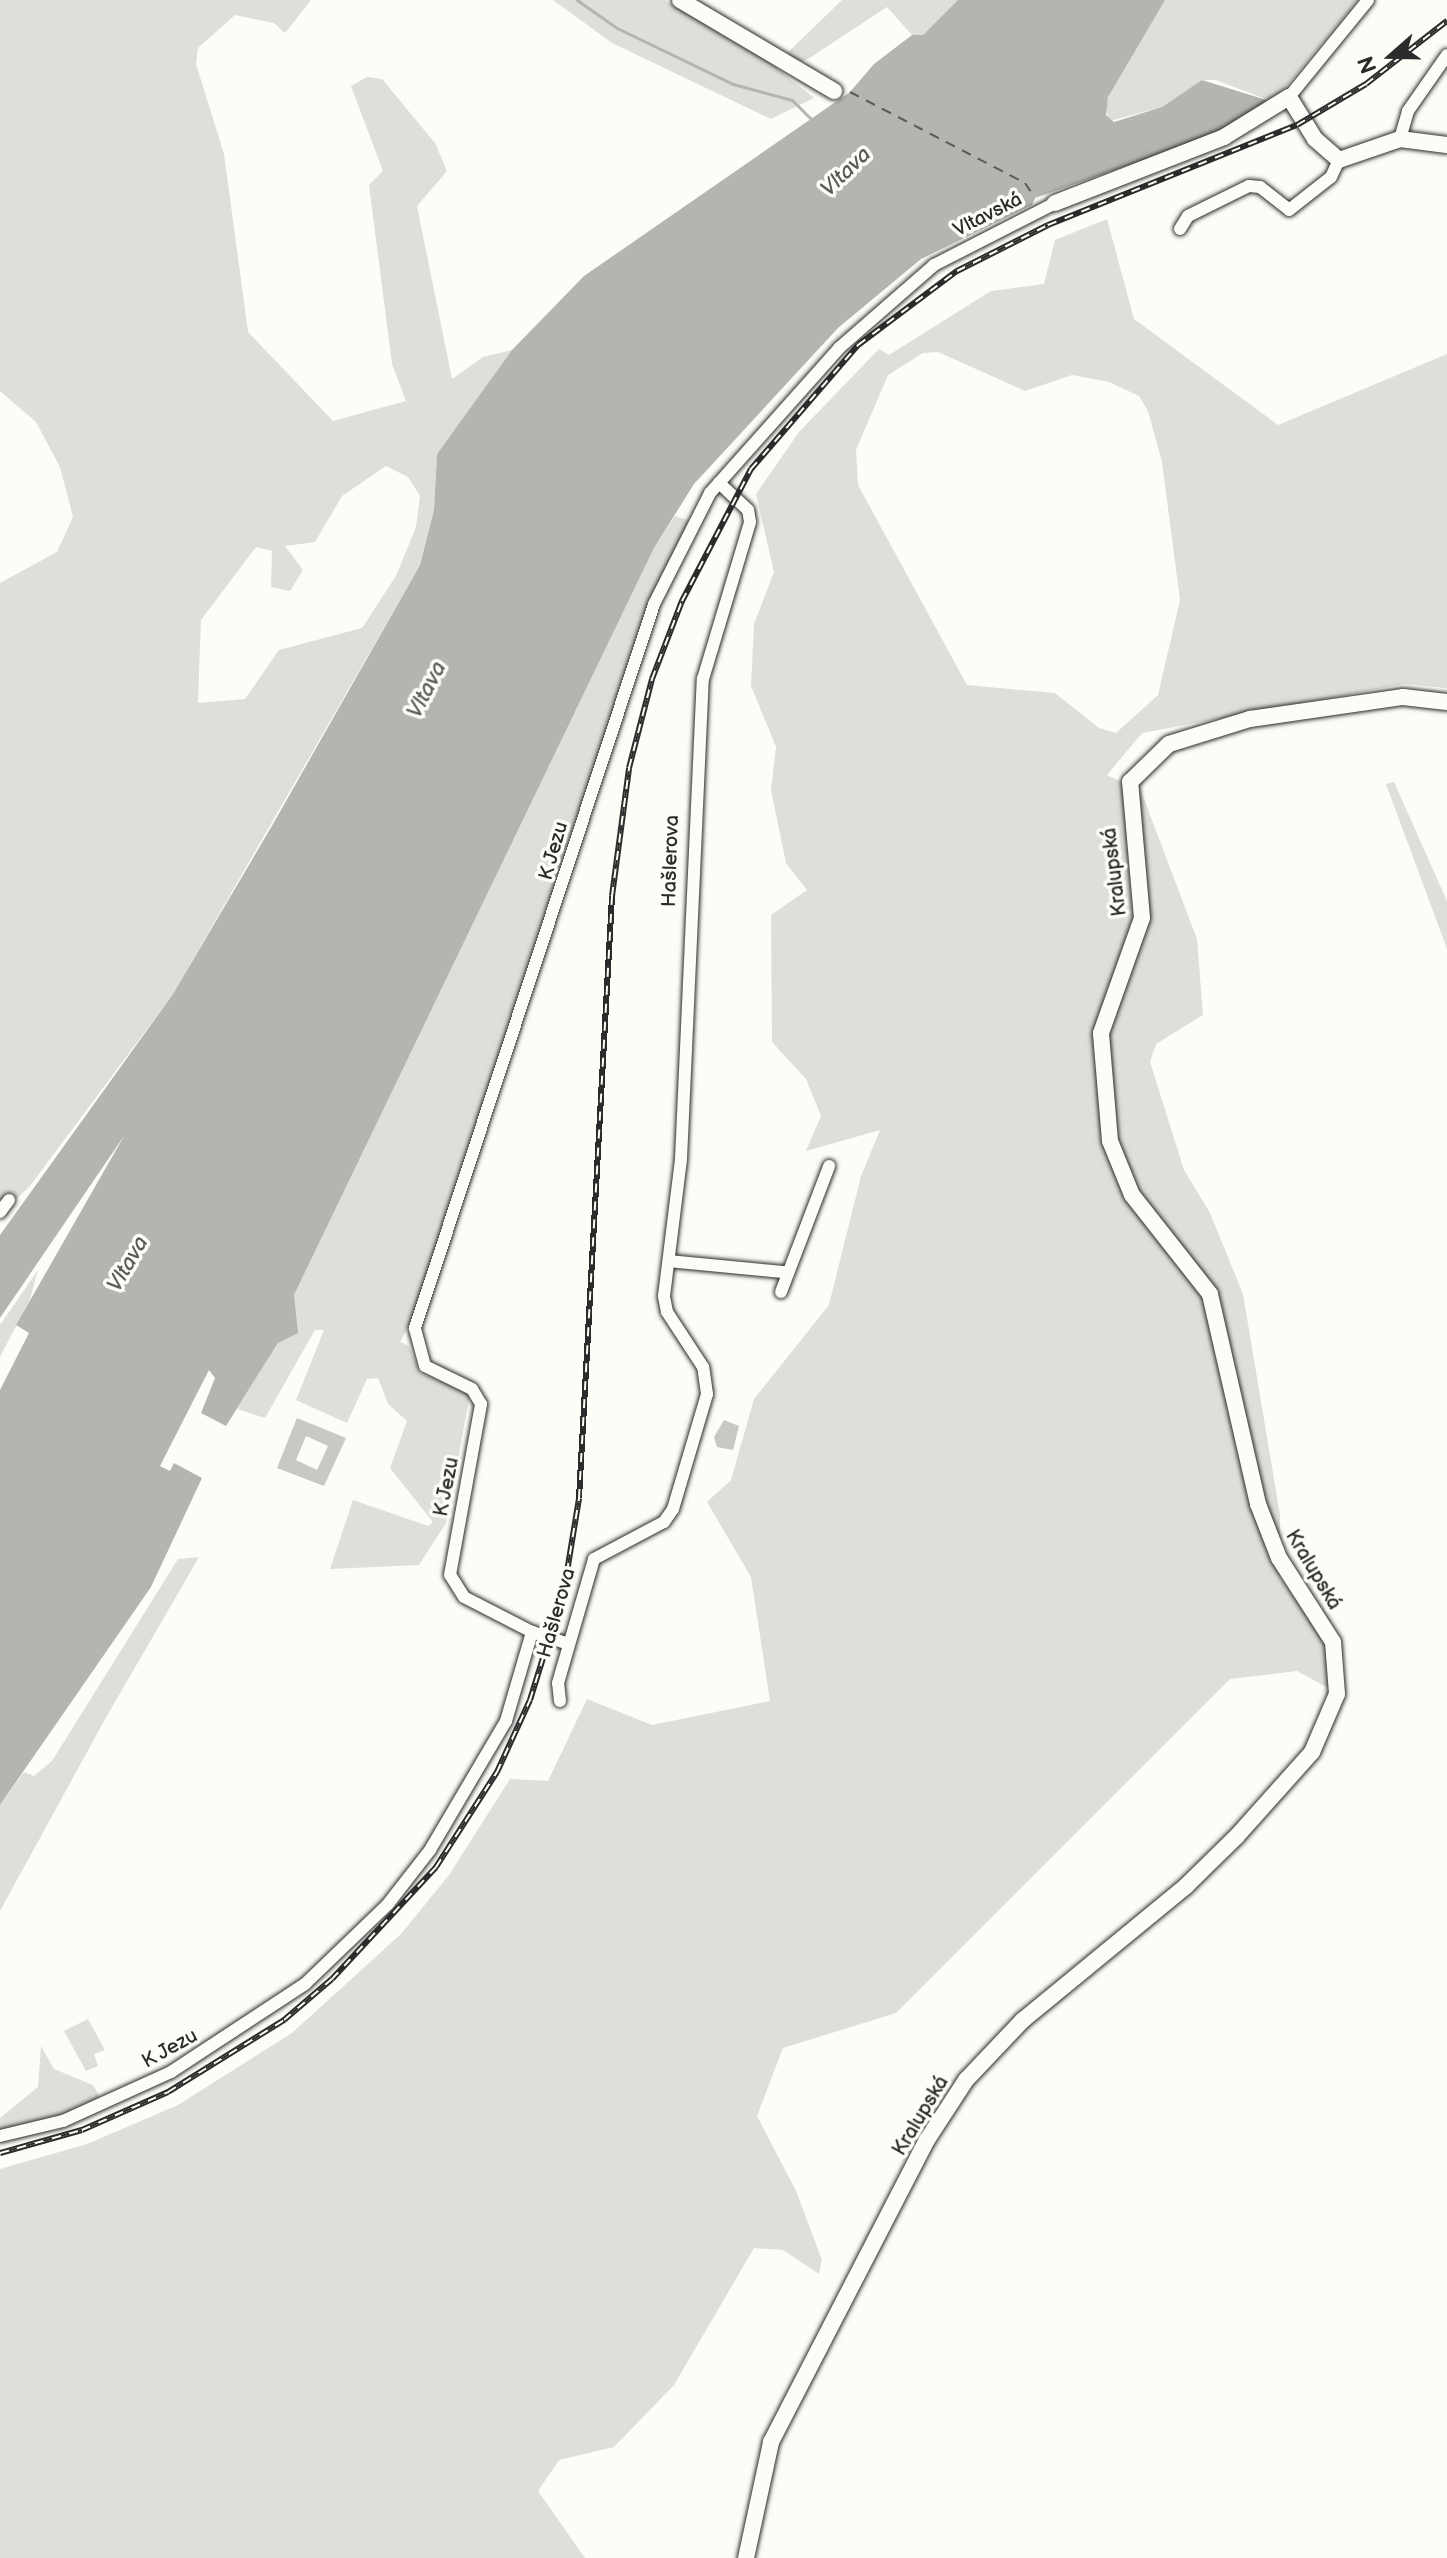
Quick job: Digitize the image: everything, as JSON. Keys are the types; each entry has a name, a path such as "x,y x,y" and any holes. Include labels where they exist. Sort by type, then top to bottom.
{"street":[{"path":"680,0 834,91"},
{"path":"1339,160 1315,139 1289,97 1368,0"},
{"path":"1400,139 1408,111 1447,55"},
{"name":"Vltavská","path":"654,604 696,513 719,483 806,381 889,300 934,265 1055,203 1224,137 1289,97"},
{"path":"1180,229 1188,216 1249,186 1260,187 1289,210 1331,177 1339,160 1400,139 1447,145"},
{"name":"Hašlerova","path":"560,1701 568,1644 594,1559 664,1522 682,1490 702,1425 703,1367 667,1312 669,1261 681,1159 703,679 750,522 748,510 719,483"},
{"name":"K Jezu","path":"0,2136 63,2121 171,2072 269,2013 339,1954 388,1904 460,1805 506,1721 532,1632 464,1597 453,1584 481,1404 472,1389 425,1366 415,1328 654,604"},
{"name":"Kralupská","path":"746,2558 756,2485 777,2429 927,2140 966,2080 1023,2020 1186,1886 1237,1836 1312,1752 1337,1694 1333,1642 1279,1558 1258,1504 1210,1294 1132,1195 1110,1141 1101,1033 1142,918 1130,782 1169,744 1250,719 1403,697 1447,702"},
{"path":"781,1292 784,1272 829,1166"},
{"path":"0,1212 9,1200"},
{"path":"669,1261 784,1272"},
{"path":"532,1632 568,1644"}],"shaded area":[{"path":"0,0 311,0 285,33 274,23 235,15 198,48 196,64 224,154 248,332 333,421 406,401 392,364 369,185 383,171 351,86 367,77 382,79 435,143 447,171 417,206 452,379 483,357 512,350 437,454 434,510 420,565 173,994 30,1186 0,1214 0,583 57,552 73,517 60,467 36,422 0,391","holes":["386,466 408,477 420,496 416,527 396,576 362,628 279,650 245,699 198,703 201,620 256,547 272,551 271,587 290,591 303,570 285,546 315,542 342,496"]},
{"path":"553,0 665,0 773,65 814,98 771,119 612,43"},
{"path":"842,0 958,0 923,35 912,35 887,7 808,59 796,63 783,57"},
{"path":"1165,0 1358,0 1273,102 1216,80 1202,80 1162,107 1110,121 1105,108 1112,87"},
{"path":"1107,219 1134,319 1278,425 1447,354 1447,688 1405,684 1142,733 1107,775 1141,791 1197,939 1203,1015 1156,1044 1150,1062 1184,1170 1210,1213 1243,1294 1280,1515 1280,1578 1333,1649 1332,1690 1297,1671 1230,1679 896,2013 783,2048 757,2116 796,2191 822,2260 819,2274 783,2250 754,2248 674,2385 614,2447 559,2460 538,2491 585,2558 0,2558 0,2169 87,2144 178,2105 292,2033 401,1934 449,1875 510,1779 548,1781 587,1699 652,1725 770,1701 751,1577 707,1502 731,1480 754,1399 829,1305 861,1176 880,1130 806,1151 821,1116 806,1079 772,1042 771,915 807,890 786,863 771,790 776,747 751,686 754,624 774,572 756,494 799,432 879,349 889,355 991,291 1044,284 1055,240","holes":["938,352 1025,391 1072,375 1109,382 1139,396 1148,411 1162,462 1180,600 1158,695 1116,733 1099,728 1055,693 967,685 858,485 856,450 888,375 923,353"]},
{"path":"675,516 692,521 654,604 424,1297 400,1342 409,1346 420,1373 470,1394 446,1523 419,1565 330,1569 353,1500 428,1526 433,1522 390,1468 407,1421 388,1404 378,1378 367,1379 347,1423 296,1400 324,1330 315,1330 265,1418 237,1409 278,1343 297,1331 294,1295 654,548"},
{"path":"1394,782 1447,901 1447,949 1386,784"},
{"path":"38,1270 30,1299 0,1357 0,1325"},
{"path":"199,1557 104,1721 0,1911 0,1805 24,1772 34,1776 52,1761 178,1559"},
{"path":"88,2019 105,2050 94,2054 98,2066 86,2071 64,2031"},
{"path":"41,2046 54,2069 93,2085 100,2097 66,2115 0,2131 0,2118 38,2087"}],"water":[{"name":"Vltava","path":"958,0 1165,0 1108,97 1106,115 1114,122 1162,107 1202,80 1273,102 1214,135 1035,198 1032,205 921,259 838,328 694,484 654,548 294,1295 298,1333 278,1343 226,1426 201,1413 215,1378 209,1370 160,1466 170,1471 174,1463 202,1478 151,1587 0,1805 0,1390 29,1333 16,1325 124,1136 0,1318 0,1235 173,994 273,824 420,565 434,510 437,454 512,350 584,276 850,92 874,64 912,35 923,35"}],"building":[{"path":"297,1418 346,1438 324,1486 277,1468","holes":["306,1436 328,1446 317,1470 296,1460"]},
{"path":"724,1420 739,1426 733,1450 717,1447 714,1437"}],"waterway":[{"path":"577,0 617,28 733,84 792,100 812,120"}],"ferry route":[{"path":"850,92 1025,183 1035,198"}],"railway":[{"path":"0,2153 82,2130 168,2092 284,2020 332,1979 436,1867 497,1772 530,1700 564,1590 579,1498 612,896 629,768 652,679 682,601 751,469 858,345 957,271 1048,225 1297,125 1366,84 1447,21"}]}
